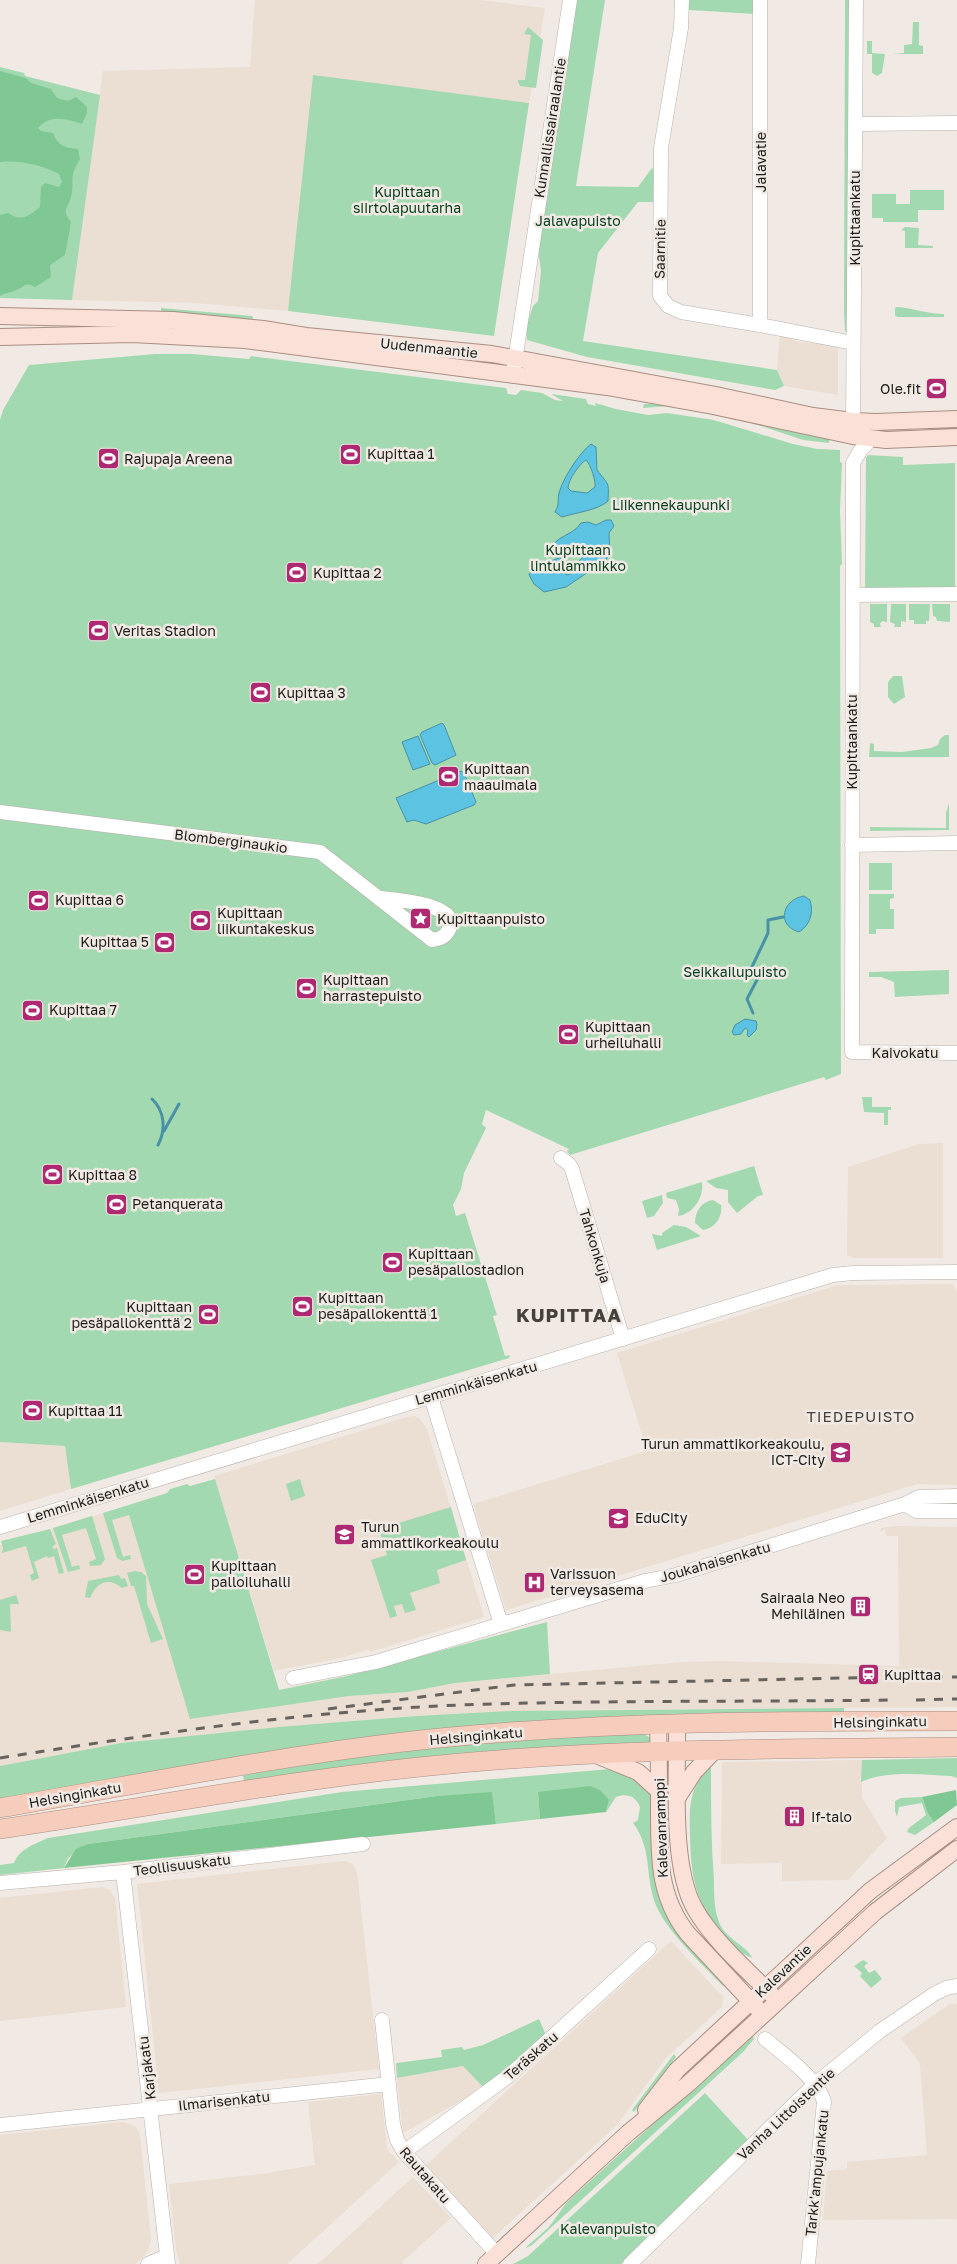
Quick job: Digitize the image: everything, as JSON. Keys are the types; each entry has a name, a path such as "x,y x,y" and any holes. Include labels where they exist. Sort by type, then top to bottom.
{"highway":[{"name":"Helsinginkatu","path":"0,1808 333,1752 439,1738 677,1724 957,1721"},
{"name":"Helsinginkatu","path":"0,1829 339,1776 452,1764 594,1754 957,1747"}],"main road":[{"name":"Uudenmaantie","path":"2,317 173,320 716,395 813,416 853,428"},
{"name":"Uudenmaantie","path":"0,336 132,334 208,337 514,366"},
{"path":"853,428 876,422 957,419"},
{"path":"853,428 872,438 957,437"},
{"name":"Kalevanramppi","path":"677,1724 659,1791 660,1865 669,1904 688,1934 763,2015"},
{"name":"Kalevanramppi","path":"658,1725 668,1752 678,1796 680,1862 688,1896 705,1924 778,2001"},
{"path":"678,1796 696,1769 714,1751"},
{"path":"594,1754 638,1772 659,1791"},
{"name":"Kalevantie","path":"628,2133 678,2070 764,1988 870,1891 957,1828"},
{"name":"Kalevantie","path":"491,2259 628,2133 688,2084 875,1912 957,1849"}],"street":[{"name":"Kunnallissairaalantie","path":"514,366 570,0"},
{"name":"Saarnitie","path":"682,0 681,28 662,148 660,296 668,306 681,312 854,343"},
{"name":"Jalavatie","path":"760,0 760,325"},
{"name":"Kupittaankatu","path":"853,428 856,0"},
{"path":"856,124 957,123"},
{"path":"0,336 2,317"},
{"name":"Kupittaankatu","path":"852,1052 853,462 872,438"},
{"path":"853,595 957,594"},
{"name":"Blomberginaukio","path":"0,812 320,852 381,898 432,940 440,939 448,932 451,924 445,914 428,905 381,898"},
{"path":"852,845 957,843"},
{"name":"Kaivokatu","path":"852,1052 957,1053"},
{"name":"Tahkonkuja","path":"560,1158 569,1164 572,1169 623,1339"},
{"name":"Lemminkäisenkatu","path":"0,1527 837,1274 957,1272"},
{"path":"431,1397 501,1624"},
{"name":"Joukahaisenkatu","path":"293,1678 376,1662 645,1581 682,1573 905,1504 919,1497 957,1496"},
{"path":"905,1504 916,1512 957,1511"},
{"name":"Teollisuuskatu","path":"0,1883 123,1872 363,1844"},
{"name":"Karjakatu","path":"123,1872 152,2108 167,2260"},
{"name":"Teräskatu","path":"404,2152 510,2075 649,1949"},
{"name":"Vanha Littoistentie","path":"630,2264 814,2085 880,2032 934,1994 946,1988 957,1986"},
{"name":"Rautakatu","path":"382,2020 394,2132 404,2152 491,2259"},
{"name":"Tarkk'ampujankatu","path":"765,2039 795,2064 814,2085 824,2102 808,2264"},
{"name":"Ilmarisenkatu","path":"0,2125 389,2084"},
{"path":"148,2264 167,2260"}],"shaded area":[{"path":"255,0 480,0 545,8 529,103 313,76 288,311 195,303 72,300 103,71 250,67"},
{"path":"780,334 798,342 835,345 838,348 838,395 784,386 777,370"},
{"path":"943,1143 943,1258 854,1258 847,1255 848,1167 919,1144"},
{"path":"953,1284 957,1292 957,1485 917,1484 506,1610 473,1504 647,1451 617,1353 838,1285"},
{"name":"Turun ammattikorkeakoulu","path":"415,1416 421,1420 427,1429 484,1617 370,1652 369,1649 345,1657 274,1671 214,1476"},
{"path":"0,1442 65,1446 71,1489 0,1511"},
{"path":"126,1506 191,1719 349,1696 408,1692 455,1683 682,1662 720,1661 899,1666 898,1536 886,1536 885,1529 880,1532 881,1528 895,1526 957,1527 957,1707 563,1710 416,1716 278,1727 121,1743 0,1766 0,1545"},
{"path":"862,1760 862,1798 887,1838 848,1880 782,1881 782,1863 721,1864 722,1762"},
{"path":"344,1861 353,1864 357,1872 379,2069 159,2093 137,1884"},
{"path":"102,1887 110,1890 115,1898 126,2007 0,2021 0,1898"},
{"path":"671,1941 723,1997 722,2007 666,2058 616,2126 493,2238 426,2165"},
{"path":"950,2004 957,2004 957,2219 823,2220 827,2171 847,2169 847,2162 927,2155 920,2064 901,2038"},
{"path":"463,2066 484,2088 403,2133 397,2078"},
{"path":"381,2094 387,2149 399,2162 287,2264 180,2264 176,2249 169,2184 261,2174 315,2165 308,2102"},
{"path":"124,2122 136,2127 140,2135 151,2240 147,2253 135,2264 0,2264 0,2135"},
{"path":"413,2177 451,2218 402,2262 403,2264 318,2264"}],"green space":[{"name":"Jalavapuisto","path":"577,0 605,0 576,186 638,187 652,168 656,172 656,195 653,202 638,202 598,253 583,341 777,370 784,386 775,390 587,357 527,340 526,328 533,306 538,301 541,271 538,249"},
{"path":"689,0 754,0 755,14 689,10"},
{"path":"845,0 849,0 847,332 845,331 844,312"},
{"path":"913,22 919,22 919,45 923,46 923,54 892,54 904,53 904,45 912,44"},
{"path":"528,27 543,40 536,88 520,86 518,82 518,80 525,80 531,35 524,34"},
{"path":"867,41 872,41 872,53 885,54 882,73 877,76 872,73 872,54 867,54"},
{"path":"0,67 24,73 25,76 100,95 72,300 0,298"},
{"path":"0,71 26,78 31,83 51,89 57,98 68,101 76,97 87,107 87,113 82,124 64,119 53,119 38,128 41,131 53,133 62,146 78,149 80,159 73,175 71,197 66,209 66,214 71,222 65,255 50,265 51,277 35,287 27,285 0,296 0,215 8,213 17,217 25,217 40,207 41,187 45,183 59,187 62,182 59,174 45,168 23,163 0,162"},
{"name":"Kupittaan siirtolapuutarha","path":"313,75 529,103 494,336 288,311"},
{"path":"910,190 944,190 944,210 918,210 918,222 883,222 883,218 872,218 872,194 896,194 896,204 910,204"},
{"path":"905,227 919,228 918,245 933,246 933,248 905,248 905,231 901,230"},
{"path":"161,308 253,317 252,321 165,313 161,311"},
{"path":"895,308 944,314 944,317 898,317 895,316"},
{"name":"Kupittaanpuisto","path":"155,354 192,354 249,359 251,356 506,388 508,394 516,395 521,390 542,393 555,400 563,401 551,394 586,399 588,404 596,406 595,403 648,415 667,413 714,420 793,444 817,449 840,450 840,462 842,463 840,511 842,564 840,566 841,1074 826,1080 824,1077 570,1155 567,1151 569,1149 486,1110 482,1124 486,1128 464,1173 461,1189 453,1205 456,1216 465,1213 497,1315 493,1316 505,1356 510,1355 509,1358 71,1489 65,1446 0,1442 0,420 3,410 29,365"},
{"path":"644,404 669,404 830,437 829,443 803,440 740,419 669,406 643,408"},
{"path":"868,455 903,457 903,465 955,463 955,587 865,589 866,458"},
{"path":"870,604 887,604 887,622 882,621 881,627 874,627 874,624 870,622"},
{"path":"891,604 906,604 906,622 901,621 901,627 894,627 895,624 890,622"},
{"path":"909,604 930,604 929,621 926,621 926,624 914,624 914,620 909,620"},
{"path":"932,604 950,604 950,622 937,621 936,617 933,616"},
{"path":"893,676 902,676 905,697 894,704 888,697 888,682"},
{"path":"945,735 949,735 949,757 869,757 870,743 874,744 874,751 902,752 931,748 938,745 940,739"},
{"path":"949,803 949,830 870,831 870,827 946,828 946,813"},
{"path":"869,863 892,863 892,890 869,890"},
{"path":"869,894 894,894 894,898 890,899 890,909 894,909 894,929 876,929 876,934 869,934"},
{"path":"949,970 949,994 895,997 894,982 881,977 869,977 869,972"},
{"path":"862,1097 872,1097 872,1107 891,1107 891,1110 888,1110 888,1125 884,1125 884,1113 864,1112"},
{"path":"754,1166 763,1195 758,1196 737,1213 728,1202 728,1190 716,1188 706,1181"},
{"path":"702,1182 700,1199 697,1204 689,1212 678,1216 679,1209 676,1200 667,1198 666,1193"},
{"path":"662,1195 663,1203 654,1216 647,1218 642,1201"},
{"path":"713,1200 721,1205 721,1214 711,1227 703,1230 695,1223 696,1215 702,1205"},
{"path":"674,1225 686,1227 701,1236 657,1250 652,1234 662,1236 662,1233"},
{"name":"Kupittaan palloiluhalli","path":"215,1479 279,1690 347,1676 547,1622 550,1674 455,1683 408,1692 349,1696 190,1719 129,1515 112,1520 123,1557 130,1555 131,1559 122,1561 117,1558 103,1513 167,1493 170,1489"},
{"path":"300,1479 305,1496 291,1501 286,1484"},
{"path":"451,1507 466,1560 437,1570 440,1583 410,1593 416,1610 405,1613 402,1604 394,1606 397,1616 390,1618 371,1560 387,1555 379,1529"},
{"path":"92,1516 105,1559 101,1565 90,1566 89,1562 96,1559 86,1528 62,1535 72,1567 79,1565 80,1569 68,1572 53,1528"},
{"path":"50,1529 56,1544 53,1546 53,1549 57,1548 64,1573 59,1574 54,1556 48,1558 47,1556 34,1562 39,1578 32,1581 30,1575 34,1573 26,1546 2,1553 1,1541"},
{"path":"141,1572 146,1576 147,1604 163,1639 151,1643 134,1586 131,1586 127,1573"},
{"path":"119,1575 121,1579 125,1578 128,1586 122,1588 112,1583 103,1583 96,1588 90,1598 85,1597 88,1581"},
{"path":"16,1595 19,1604 10,1604 11,1632 0,1630 0,1600"},
{"path":"844,1708 844,1716 554,1723 0,1800 0,1766 121,1743 278,1727 416,1716 512,1711"},
{"path":"642,1733 656,1743 244,1781 243,1775 439,1746 522,1739"},
{"path":"957,1758 957,1778 917,1774 883,1776 861,1782 862,1760"},
{"path":"711,1767 716,1912 722,1928 752,1958 736,1948 713,1922 700,1899 693,1875 690,1806 698,1781"},
{"path":"611,1769 630,1773 652,1795 654,1874 726,1986 723,1986 674,1934 658,1911 651,1889 646,1851 633,1823 638,1820 640,1807 636,1800 630,1796 616,1797 606,1812 609,1800 538,1792 540,1819 496,1824 492,1793 437,1796 88,1844 68,1858 64,1868 0,1875 0,1865 14,1863 16,1858 24,1851 48,1838 342,1792"},
{"path":"590,1786 600,1790 609,1800 606,1812 540,1819 538,1792"},
{"path":"956,1790 957,1805 934,1822 928,1814 922,1797"},
{"path":"492,1792 496,1824 64,1868 76,1849 88,1844 437,1796"},
{"path":"922,1797 928,1814 934,1822 915,1835 907,1832 909,1828 926,1815 922,1803 899,1807 897,1817 895,1801 901,1798"},
{"path":"863,1960 868,1963 864,1966 869,1973 875,1970 882,1979 871,1988 860,1976 862,1973 854,1966"},
{"path":"539,2019 546,2035 484,2088 463,2066 397,2078 397,2063 442,2057 441,2050 462,2047 464,2050 483,2045"},
{"path":"752,2034 754,2039 743,2052 531,2246 525,2248 549,2227 567,2202"},
{"path":"674,2054 676,2057 634,2112 632,2110"},
{"name":"Kalevanpuisto","path":"705,2093 750,2142 743,2146 621,2264 513,2264 528,2256"}],"water":[{"path":"591,444 596,447 597,470 607,484 608,501 593,509 562,517 555,512 560,490 573,465","holes":["586,460 595,481 595,487 587,493 571,491 568,488 572,476"]},
{"path":"606,520 611,520 614,526 609,533 610,552 606,560 566,587 544,592 534,584 529,575 532,569 561,557 562,571 567,575 572,573 579,561 588,553 588,549 584,544 577,545 568,554 554,557 550,551 552,546 581,523 588,522 596,525"},
{"path":"442,723 456,755 435,765 432,763 420,735 422,732"},
{"path":"418,736 430,764 413,770 402,742"},
{"path":"461,771 464,773 476,802 474,805 426,824 414,820 407,822 396,798"},
{"path":"804,896 810,900 811,914 806,926 799,932 791,929 784,918 787,907 791,902"},
{"path":"745,1019 756,1021 756,1030 749,1037 747,1035 748,1030 745,1028 741,1034 734,1035 732,1032 735,1025"}],"waterway":[{"path":"753,1013 747,999 758,978 750,971 768,933 768,920 783,917"},
{"path":"152,1099 160,1109 163,1121 161,1139 158,1145"},
{"path":"164,1131 179,1104"}],"railway":[{"path":"328,1709 514,1685 891,1677"},
{"path":"916,1677 957,1677"},
{"path":"916,1700 957,1699"},
{"path":"0,1758 114,1740 229,1725 345,1712 402,1708 568,1702 892,1700"}],"place":[{"name":"Ole.fit","path":"937,389"},
{"name":"Kupittaa 1","path":"351,454"},
{"name":"Rajupaja Areena","path":"108,459"},
{"name":"Kupittaa 2","path":"297,573"},
{"name":"Veritas Stadion","path":"98,631"},
{"name":"Kupittaa 3","path":"261,693"},
{"name":"Kupittaan maauimala","path":"448,777"},
{"name":"Kupittaa 6","path":"39,900"},
{"name":"Kupittaanpuisto","path":"421,919"},
{"name":"Kupittaan liikuntakeskus","path":"201,921"},
{"name":"Kupittaa 5","path":"165,942"},
{"name":"Kupittaan harrastepuisto","path":"307,988"},
{"name":"Kupittaa 7","path":"33,1010"},
{"name":"Kupittaan urheiluhalli","path":"569,1035"},
{"name":"Kupittaa 8","path":"52,1175"},
{"name":"Petanquerata","path":"116,1204"},
{"name":"Kupittaan pesäpallostadion","path":"392,1262"},
{"name":"Kupittaan pesäpallokenttä 1","path":"302,1306"},
{"name":"Kupittaan pesäpallokenttä 2","path":"208,1315"},
{"name":"Kupittaa 11","path":"32,1411"},
{"name":"Turun ammattikorkeakoulu, ICT-City","path":"841,1452"},
{"name":"EduCity","path":"619,1518"},
{"name":"Turun ammattikorkeakoulu","path":"345,1535"},
{"name":"Kupittaan palloiluhalli","path":"195,1574"},
{"name":"Varissuon terveysasema","path":"534,1582"},
{"name":"Sairaala Neo Mehiläinen","path":"861,1606"},
{"name":"Kupittaa","path":"868,1675"},
{"name":"If-talo","path":"795,1817"}],"district":[{"name":"KUPITTAA","path":"569,1315"},
{"name":"TIEDEPUISTO","path":"861,1417"}],"park label":[{"name":"Liikennekaupunki","path":"671,505"},
{"name":"Kupittaan lintulammikko","path":"578,558"},
{"name":"Seikkailupuisto","path":"735,972"}]}
